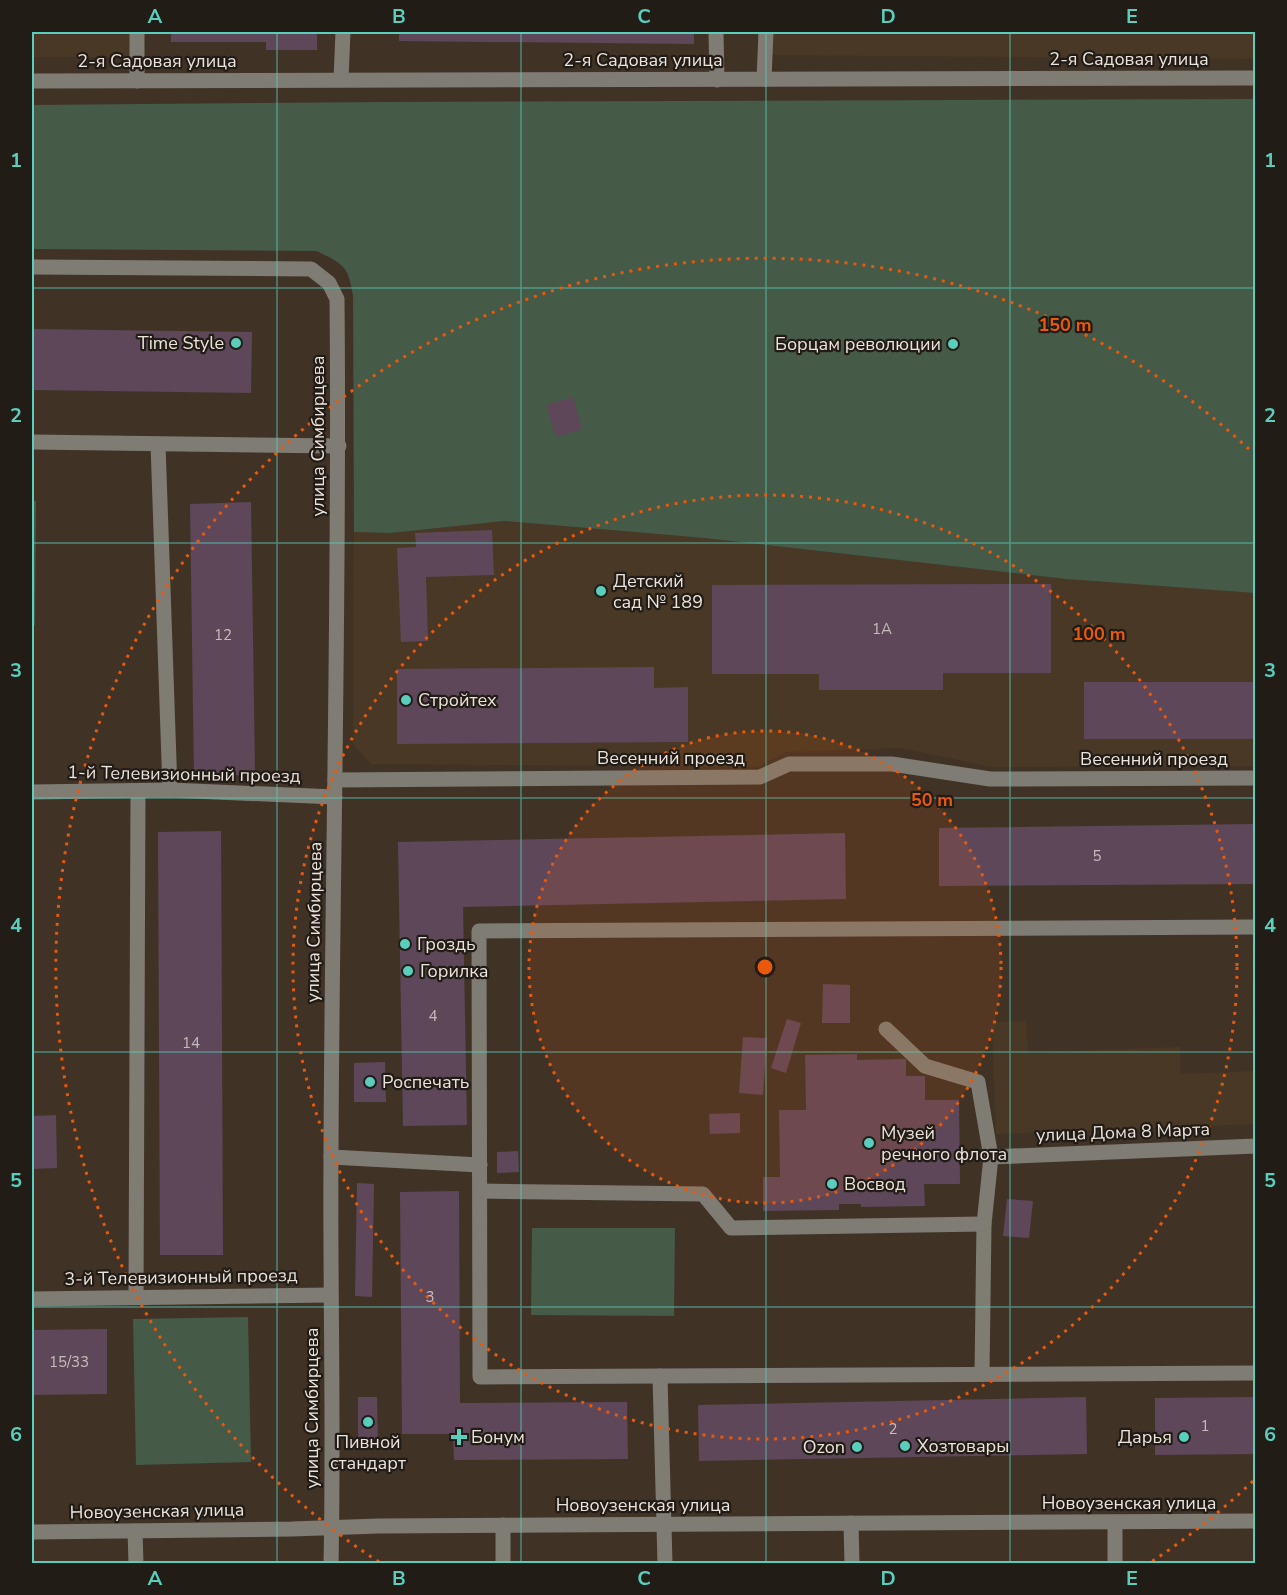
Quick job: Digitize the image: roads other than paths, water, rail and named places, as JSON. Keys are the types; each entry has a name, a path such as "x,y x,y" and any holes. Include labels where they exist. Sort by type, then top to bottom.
{"street":[{"path":"137,32 137,81"},
{"path":"341,81 343,32"},
{"path":"716,32 717,80"},
{"path":"764,80 766,32"},
{"name":"2-я Садовая улица","path":"32,81 1256,78"},
{"name":"улица Симбирцева","path":"32,267 311,269 328,283 337,299 339,446 331,1157 333,1475 331,1563"},
{"path":"32,442 339,446"},
{"path":"158,444 170,790"},
{"name":"Весенний проезд","path":"335,780 760,777 789,764 892,764 990,779 1256,778"},
{"name":"1-й Телевизионный проезд","path":"32,792 170,790 335,797"},
{"path":"136,1297 138,791"},
{"path":"1256,927 479,931 480,1377 1256,1373"},
{"path":"886,1029 925,1066 978,1082 991,1157 984,1224 981,1374"},
{"name":"улица Дома 8 Марта","path":"991,1157 1256,1146"},
{"path":"331,1157 480,1165"},
{"path":"480,1191 703,1194 731,1228 984,1224"},
{"name":"3-й Телевизионный проезд","path":"32,1299 331,1295"},
{"path":"660,1376 665,1563"},
{"name":"Новоузенская улица","path":"32,1532 503,1525 1256,1521"},
{"path":"1115,1522 1115,1563"},
{"path":"851,1524 852,1563"},
{"path":"502,1563 503,1525"},
{"path":"135,1531 136,1563"}],"place":[{"name":"Time Style","path":"236,343"},
{"name":"Борцам революции","path":"953,344"},
{"name":"Детский сад № 189","path":"601,591"},
{"name":"Стройтех","path":"406,700"},
{"name":"Гроздь","path":"405,944"},
{"name":"Горилка","path":"408,971"},
{"name":"Роспечать","path":"370,1082"},
{"name":"Музей речного флота","path":"869,1143"},
{"name":"Восвод","path":"832,1184"},
{"name":"Пивной стандарт","path":"368,1422"},
{"name":"Бонум","path":"459,1437"},
{"name":"Дарья","path":"1184,1437"},
{"name":"Хозтовары","path":"905,1446"},
{"name":"Ozon","path":"857,1447"}]}
